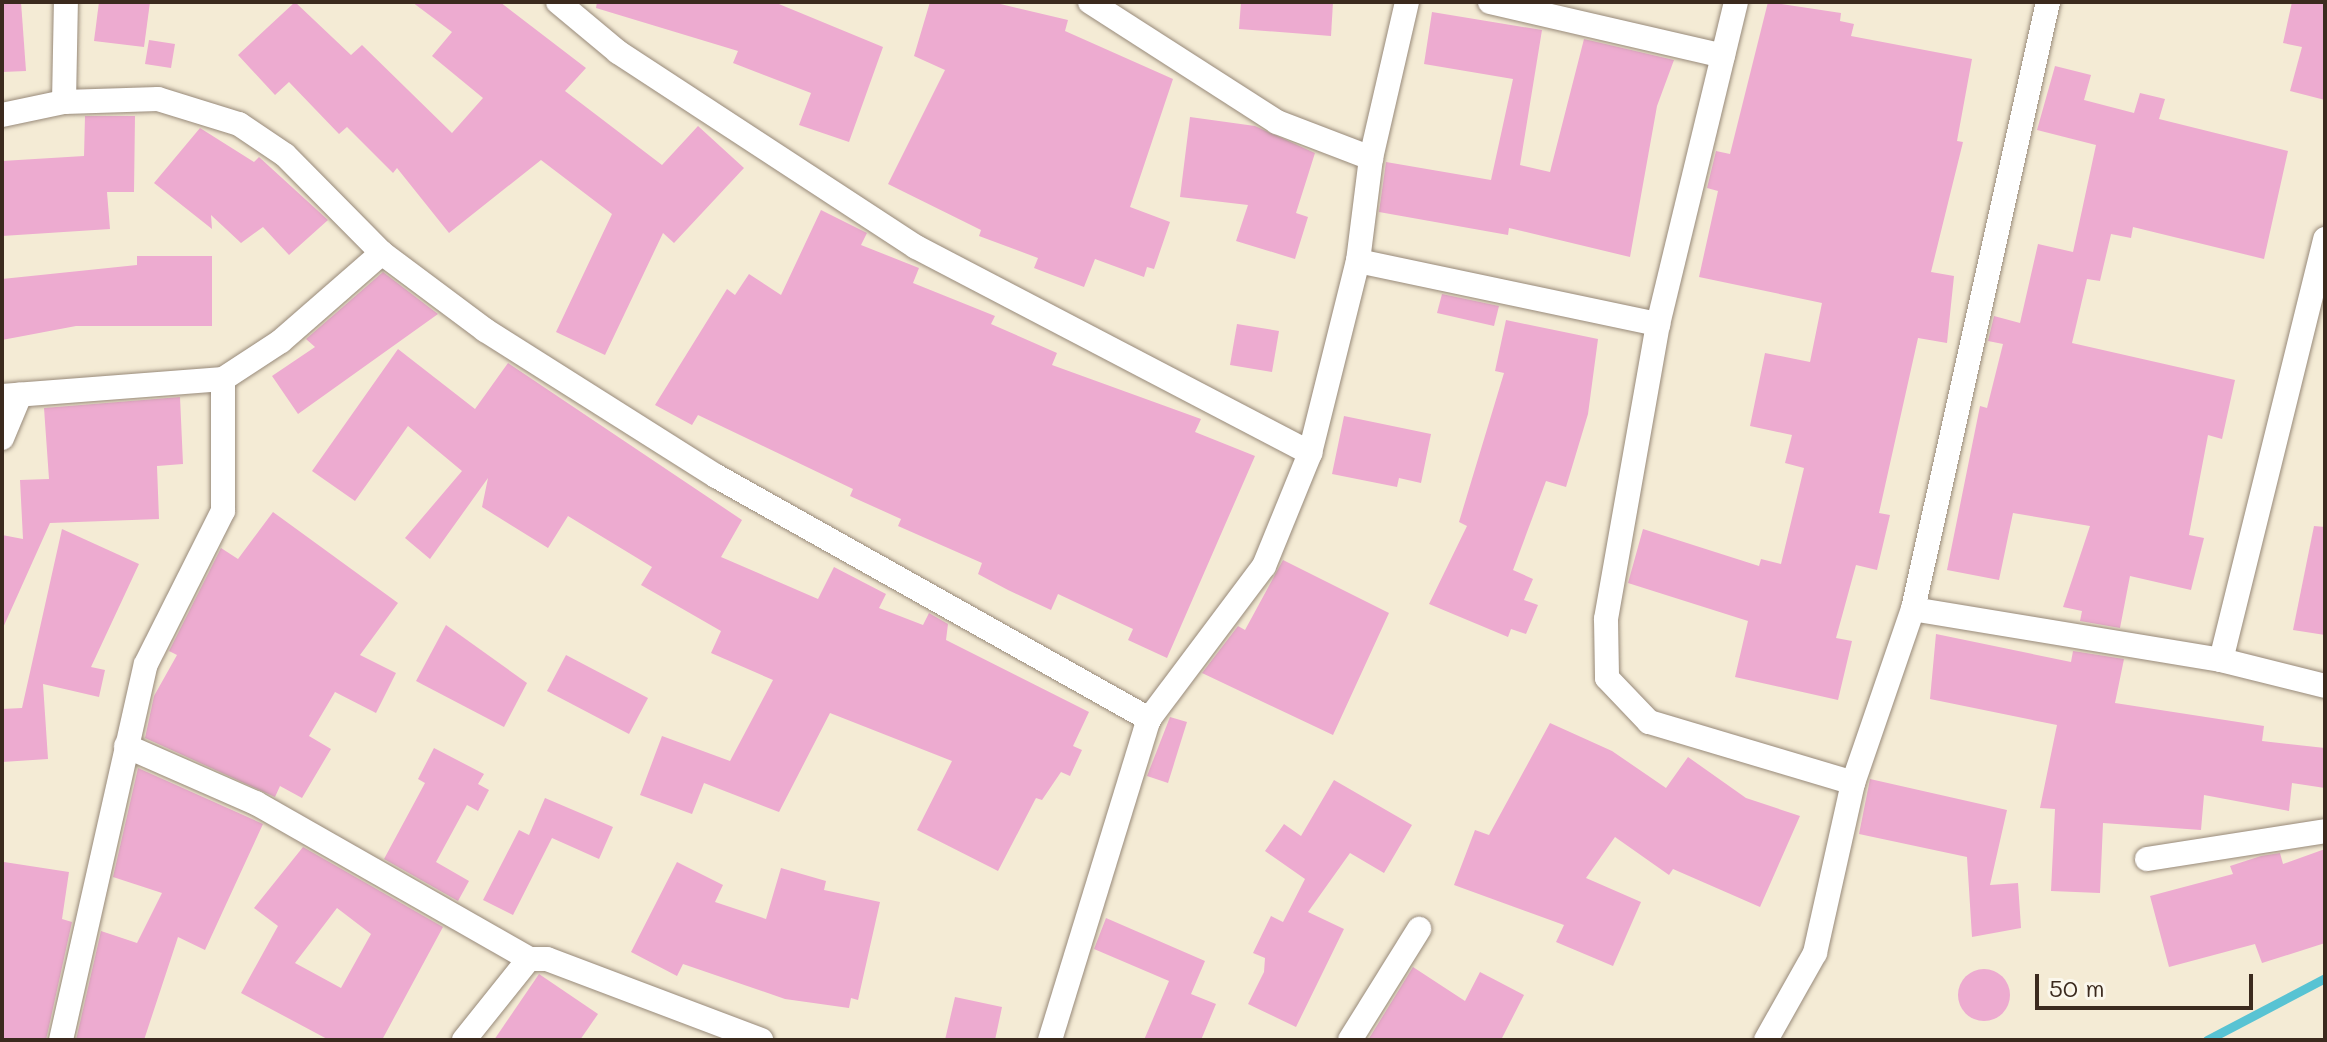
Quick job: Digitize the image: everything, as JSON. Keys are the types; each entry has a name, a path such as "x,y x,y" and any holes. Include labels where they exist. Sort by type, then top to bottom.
{"street":[{"path":"64,102 66,2"},
{"path":"558,2 618,52 916,247 1310,453"},
{"path":"1090,2 1277,122 1371,158"},
{"path":"1050,1040 1149,719 1264,566 1310,453 1358,261 1371,158 1407,2"},
{"path":"1490,2 1723,56"},
{"path":"1736,2 1658,324 1606,619 1607,678 1649,722 1853,783"},
{"path":"1766,1040 1815,953 1853,783 1913,609 2048,2"},
{"path":"2,115 64,102 158,99 209,110 285,155 382,253 485,330 716,476 1149,719"},
{"path":"2221,660 2325,239"},
{"path":"2,438 11,395 223,379 281,341 382,253"},
{"path":"1358,261 1658,324"},
{"path":"61,1040 146,664 223,511 223,379"},
{"path":"1913,609 2221,660 2325,686"},
{"path":"126,746 256,803 529,959 547,959 761,1040"},
{"path":"2147,859 2325,831"},
{"path":"1350,1040 1419,929"},
{"path":"464,1040 529,959"}],"building":[{"path":"2,2 21,2 26,71 2,72"},
{"path":"99,2 150,2 144,47 94,41"},
{"path":"295,2 351,55 362,45 452,133 483,98 432,56 452,32 412,2 500,2 586,68 565,91 662,165 698,126 744,168 674,243 663,233 605,355 556,332 612,214 541,160 449,233 397,168 393,173 347,127 339,134 289,82 275,95 238,55"},
{"path":"597,2 774,2 883,47 849,142 799,125 811,93 733,63 738,51 596,8"},
{"path":"930,2 992,2 1068,20 1065,31 1173,79 1130,207 1170,222 1154,269 1147,267 1144,277 1095,259 1084,287 1034,268 1038,258 979,236 981,230 888,184 945,70 914,56"},
{"path":"1241,2 1333,2 1331,36 1239,29"},
{"path":"1768,2 1841,13 1840,21 1854,24 1851,36 1972,59 1957,141 1963,142 1931,272 1954,276 1947,343 1918,338 1879,513 1890,515 1877,570 1856,565 1836,638 1852,641 1838,700 1735,677 1748,621 1628,583 1643,529 1759,566 1761,559 1781,564 1804,468 1785,463 1792,435 1750,426 1765,353 1810,362 1822,303 1699,277 1718,191 1707,188 1716,151 1730,154"},
{"path":"2292,2 2325,2 2325,100 2290,91 2302,47 2283,43"},
{"path":"1432,12 1542,30 1520,165 1550,172 1584,39 1674,60 1657,106 1630,257 1509,228 1508,235 1379,212 1386,162 1491,180 1513,79 1424,64"},
{"path":"149,40 175,44 171,68 145,64"},
{"path":"2055,66 2091,75 2084,100 2134,113 2140,93 2165,99 2159,119 2288,151 2264,259 2133,227 2131,238 2111,234 2100,281 2087,279 2072,343 2235,380 2222,439 2208,435 2189,535 2204,538 2191,590 2130,576 2120,628 2080,621 2082,611 2063,607 2090,526 2013,513 1999,580 1947,570 1980,406 1987,408 2003,344 1988,341 1994,316 2020,323 2038,244 2073,252 2096,145 2037,130"},
{"path":"85,116 135,116 134,192 107,192 110,229 2,236 2,161 84,156"},
{"path":"1190,117 1255,126 1315,153 1296,213 1308,217 1295,259 1236,241 1248,205 1180,197"},
{"path":"200,128 254,162 259,157 328,220 289,255 263,227 241,243 211,215 212,229 154,183"},
{"path":"821,210 867,233 861,245 919,268 913,283 995,316 991,324 1057,353 1052,365 1201,419 1195,432 1255,456 1167,658 1128,640 1133,629 1058,594 1051,610 978,574 982,563 898,526 901,519 850,496 853,489 698,415 692,425 655,405 727,289 735,295 749,274 781,295"},
{"path":"137,256 212,256 212,326 76,326 2,340 2,279 137,265"},
{"path":"383,272 438,314 298,414 272,376 315,347 306,339"},
{"path":"1442,294 1499,306 1494,326 1437,313"},
{"path":"1506,320 1598,339 1588,414 1566,487 1546,481 1513,570 1533,579 1524,600 1538,605 1526,634 1511,629 1508,637 1429,604 1467,526 1459,522 1504,373 1495,371"},
{"path":"1237,324 1279,331 1272,372 1230,365"},
{"path":"398,349 475,409 508,363 742,520 721,557 818,599 834,567 886,594 879,608 923,625 929,613 948,624 946,640 1089,712 1073,746 1082,750 1070,776 1061,772 1042,800 1036,798 998,871 917,830 952,761 830,713 779,812 704,783 692,814 640,795 662,736 730,761 773,680 711,653 721,631 641,585 652,567 568,516 548,548 482,507 488,478 430,559 405,538 462,471 408,426 355,501 312,471"},
{"path":"180,397 183,464 157,466 159,519 50,523 2,630 2,535 23,539 20,480 49,479 44,408"},
{"path":"1344,416 1431,434 1421,483 1399,478 1397,487 1332,474"},
{"path":"273,512 398,603 360,655 396,673 376,713 335,692 309,736 331,749 302,798 280,786 275,797 145,738 154,696 177,655 169,651 221,548 238,559"},
{"path":"2314,526 2325,527 2325,635 2293,630"},
{"path":"62,529 139,564 91,667 105,670 99,697 43,684 48,759 2,762 2,709 22,708"},
{"path":"1283,560 1389,613 1333,735 1202,673 1238,626 1245,630"},
{"path":"446,625 527,683 504,727 416,681"},
{"path":"1936,634 2071,662 2073,651 2124,659 2115,703 2264,726 2262,741 2325,748 2325,788 2292,783 2289,811 2204,795 2201,830 2103,823 2100,893 2051,891 2055,809 2040,808 2057,725 1930,699"},
{"path":"566,655 648,698 629,734 547,691"},
{"path":"1170,717 1187,722 1168,783 1147,776"},
{"path":"1550,723 1612,751 1666,788 1688,757 1746,798 1800,816 1760,907 1673,869 1669,875 1615,837 1586,878 1641,902 1613,966 1556,942 1564,925 1454,885 1475,830 1489,835"},
{"path":"434,748 484,774 478,784 489,790 478,811 467,805 436,862 469,881 458,901 384,859 425,783 418,779"},
{"path":"138,768 263,824 205,950 178,937 144,1040 76,1040 101,931 137,943 162,893 113,877"},
{"path":"1870,779 2007,810 1990,885 2018,883 2021,928 1972,937 1967,857 1859,834"},
{"path":"1334,780 1412,825 1384,873 1350,853 1308,912 1344,929 1296,1027 1248,1004 1264,972 1265,958 1253,953 1271,916 1283,922 1305,879 1265,851 1284,824 1301,836"},
{"path":"545,798 613,827 599,859 552,838 513,915 483,900 519,830 529,835"},
{"path":"303,847 443,927 382,1040 329,1040 241,993 278,926 254,908","holes":["337,908 371,934 341,988 295,963"]},
{"path":"2325,849 2325,943 2262,963 2255,944 2169,967 2150,896 2233,874 2230,866 2261,856 2280,853 2283,864"},
{"path":"4,862 69,872 62,919 72,922 46,1040 2,1040"},
{"path":"677,862 723,885 715,902 766,919 781,868 826,881 824,890 880,902 858,1000 851,998 849,1008 785,999 683,964 677,976 631,952"},
{"path":"1106,918 1205,961 1191,994 1216,1004 1201,1040 1144,1040 1169,981 1094,949"},
{"path":"1413,967 1465,1001 1480,972 1524,995 1501,1040 1368,1040"},
{"path":"1984,969 2002,977 2010,995 2002,1013 1984,1021 1966,1013 1958,995 1966,977"},
{"path":"539,974 598,1014 580,1040 494,1040"},
{"path":"955,997 1002,1007 995,1040 945,1040"}],"waterway":[{"path":"2207,1040 2325,978"}]}
